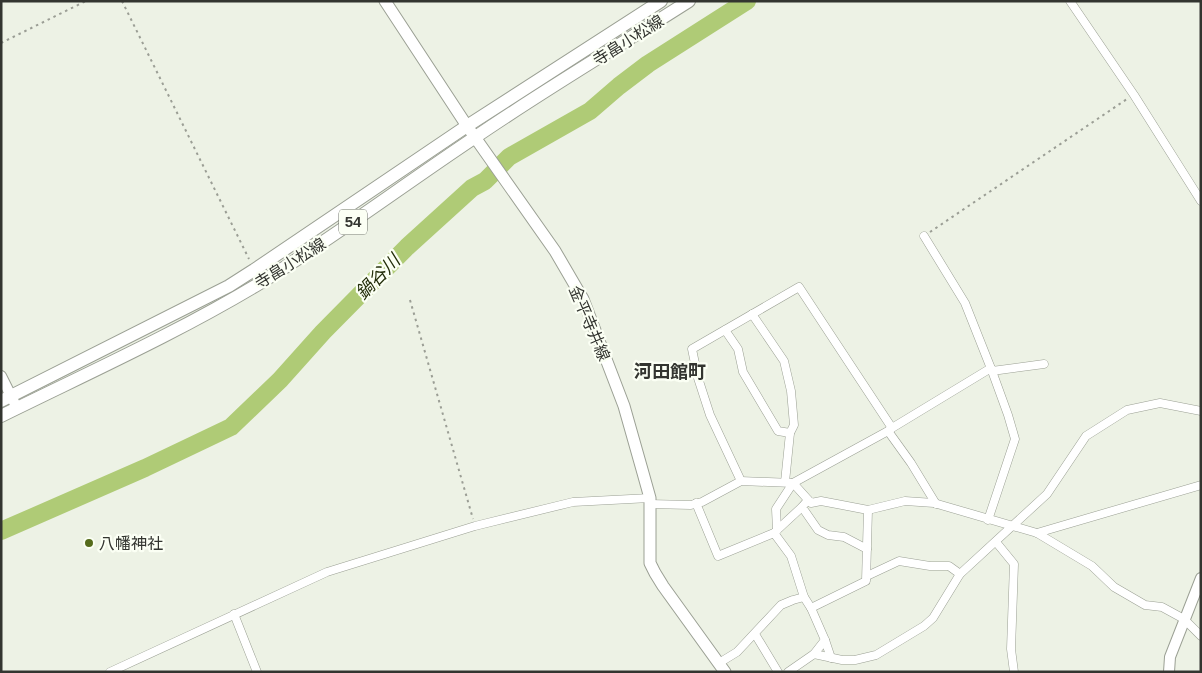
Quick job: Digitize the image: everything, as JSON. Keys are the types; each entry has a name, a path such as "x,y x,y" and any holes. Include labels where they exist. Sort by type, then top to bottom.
{"main road":[{"name":"金平寺井線","path":"385,1 467,126 555,251 584,299 624,406 650,501 650,563 655,574 722,668"},
{"name":"寺畠小松線","path":"6,398 229,286 467,126 661,1"},
{"name":"寺畠小松線","path":"1,416 125,356 244,292 321,244 475,137 689,1"}],"street":[{"path":"1070,1 1201,200"},
{"path":"924,236 965,303 992,370 1015,439 988,520"},
{"path":"740,481 710,415 698,378 692,349 798,286 936,504"},
{"path":"752,314 784,361 791,391 794,425 790,432 789,482 776,509 775,531 790,556 804,598 811,608 831,658"},
{"path":"725,330 738,349 743,372 778,432 790,432"},
{"path":"110,672 327,572 475,526 573,502 650,501 691,505 740,481 789,482 890,430 992,370 1044,364"},
{"path":"1,376 6,398 17,408"},
{"path":"814,654 842,660 855,660 876,655 924,626 933,618 960,574 1047,494 1086,436 1127,410 1160,403 1201,411"},
{"path":"789,482 811,503 821,501 868,510 906,501 936,504 1037,533 1092,566 1114,587 1146,605 1162,607 1184,618 1201,636"},
{"path":"1037,533 1201,485"},
{"path":"696,503 718,556 775,531 808,500"},
{"path":"802,507 818,530 828,535 844,537 867,549"},
{"path":"811,608 866,582 868,510"},
{"path":"996,542 1014,564 1011,649 1014,672"},
{"path":"867,576 899,561 930,566 949,566 960,574"},
{"path":"1169,672 1170,657 1201,578"},
{"path":"722,668 781,604 804,598"},
{"path":"234,614 258,672"},
{"path":"755,634 778,672"},
{"path":"788,672 814,654 825,640"}],"path":[{"path":"1,43 86,1"},
{"path":"122,1 254,270"},
{"path":"924,236 1133,94"},
{"path":"410,300 475,526"}],"waterway":[{"name":"鍋谷川","path":"1,531 145,468 231,427 280,380 323,332 407,247 472,188 485,181 509,157 590,111 648,64 747,1"}],"place":[{"name":"八幡神社","path":"89,543"}],"district":[{"name":"河田館町","path":"670,372"}]}
